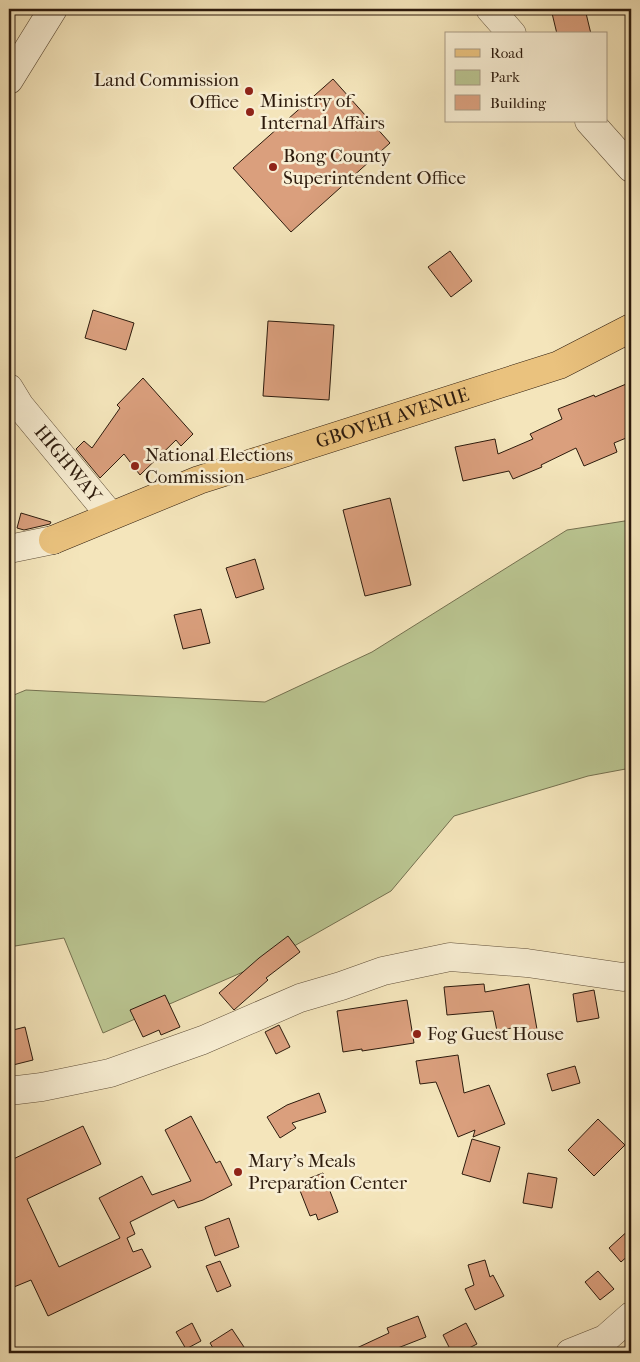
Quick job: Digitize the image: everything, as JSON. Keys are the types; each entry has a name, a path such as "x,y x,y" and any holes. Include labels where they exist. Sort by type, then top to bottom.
{"main road":[{"name":"GBOVEH AVENUE","path":"53,540 198,480 559,365 631,328"}],"street":[{"path":"9,80 54,9"},
{"path":"490,9 510,32"},
{"path":"590,122 631,168"},
{"name":"HIGHWAY","path":"9,388 20,406 110,516"},
{"name":"GBOVEH AVENUE","path":"9,549 53,540"},
{"path":"9,1092 110,1073 203,1040 300,998 382,971 450,957 526,963 623,977 631,975"},
{"path":"570,1353 600,1346 631,1316"}],"green space":[{"path":"631,520 631,768 588,776 454,816 391,891 266,962 103,1033 64,938 9,947 9,697 26,690 265,702 372,652 567,530"}],"building":[{"path":"551,9 585,9 591,32 557,32"},
{"path":"333,79 390,143 291,232 233,168"},
{"path":"450,251 472,281 451,297 428,267"},
{"path":"93,310 134,323 126,350 85,338"},
{"path":"268,321 334,325 329,400 263,396"},
{"path":"143,378 193,434 181,446 176,440 140,475 124,454 100,478 76,449 84,441 92,448 120,408 117,405"},
{"path":"631,382 631,436 614,443 617,452 584,466 576,448 541,465 542,467 513,479 509,471 463,481 455,447 495,439 498,454 533,439 530,434 562,419 558,409 594,395 595,397"},
{"path":"390,498 411,585 365,596 343,510"},
{"path":"21,513 51,522 50,524 24,530 17,528"},
{"path":"255,559 264,589 236,598 226,568"},
{"path":"201,609 210,643 183,649 174,615"},
{"path":"288,936 300,952 266,978 268,980 234,1010 219,993 259,958"},
{"path":"484,984 485,992 529,984 538,1035 523,1037 521,1026 497,1031 493,1011 447,1015 444,987"},
{"path":"594,990 599,1018 577,1022 573,994"},
{"path":"165,995 180,1027 161,1035 159,1030 143,1037 130,1010"},
{"path":"407,1000 414,1043 343,1052 337,1011"},
{"path":"279,1025 290,1047 276,1054 265,1032"},
{"path":"25,1027 33,1060 9,1066 9,1031"},
{"path":"458,1055 464,1093 489,1085 505,1124 473,1137 475,1130 458,1137 436,1082 420,1084 416,1061"},
{"path":"575,1066 580,1083 552,1091 547,1074"},
{"path":"319,1093 326,1112 292,1123 296,1128 280,1138 267,1117 287,1105"},
{"path":"191,1116 216,1163 220,1161 232,1185 203,1200 178,1208 174,1200 130,1222 135,1234 127,1238 133,1252 142,1249 151,1267 48,1316 31,1280 9,1289 9,1161 83,1126 101,1164 27,1199 59,1267 120,1238 99,1198 142,1176 152,1195 191,1181 165,1130"},
{"path":"598,1119 625,1145 594,1176 568,1150"},
{"path":"472,1139 500,1147 490,1182 462,1174"},
{"path":"323,1173 338,1212 318,1220 316,1214 310,1216 297,1183"},
{"path":"528,1173 557,1178 552,1208 523,1203"},
{"path":"229,1218 239,1247 215,1256 205,1227"},
{"path":"631,1228 631,1253 621,1262 609,1248"},
{"path":"485,1260 490,1277 493,1275 504,1296 475,1310 465,1289 474,1285 468,1265"},
{"path":"220,1261 231,1286 217,1292 206,1266"},
{"path":"598,1271 614,1289 600,1300 585,1282"},
{"path":"418,1316 426,1337 385,1353 346,1353 389,1333 387,1328"},
{"path":"192,1323 201,1341 186,1349 176,1332"},
{"path":"466,1323 477,1344 459,1353 452,1353 443,1335"},
{"path":"232,1329 248,1353 216,1353 210,1343"}],"place":[{"name":"Land Commission Office","path":"249,91"},
{"name":"Ministry of Internal Affairs","path":"250,112"},
{"name":"Bong County Superintendent Office","path":"273,167"},
{"name":"National Elections Commission","path":"135,466"},
{"name":"Fog Guest House","path":"417,1034"},
{"name":"Mary's Meals Preparation Center","path":"238,1172"}]}
